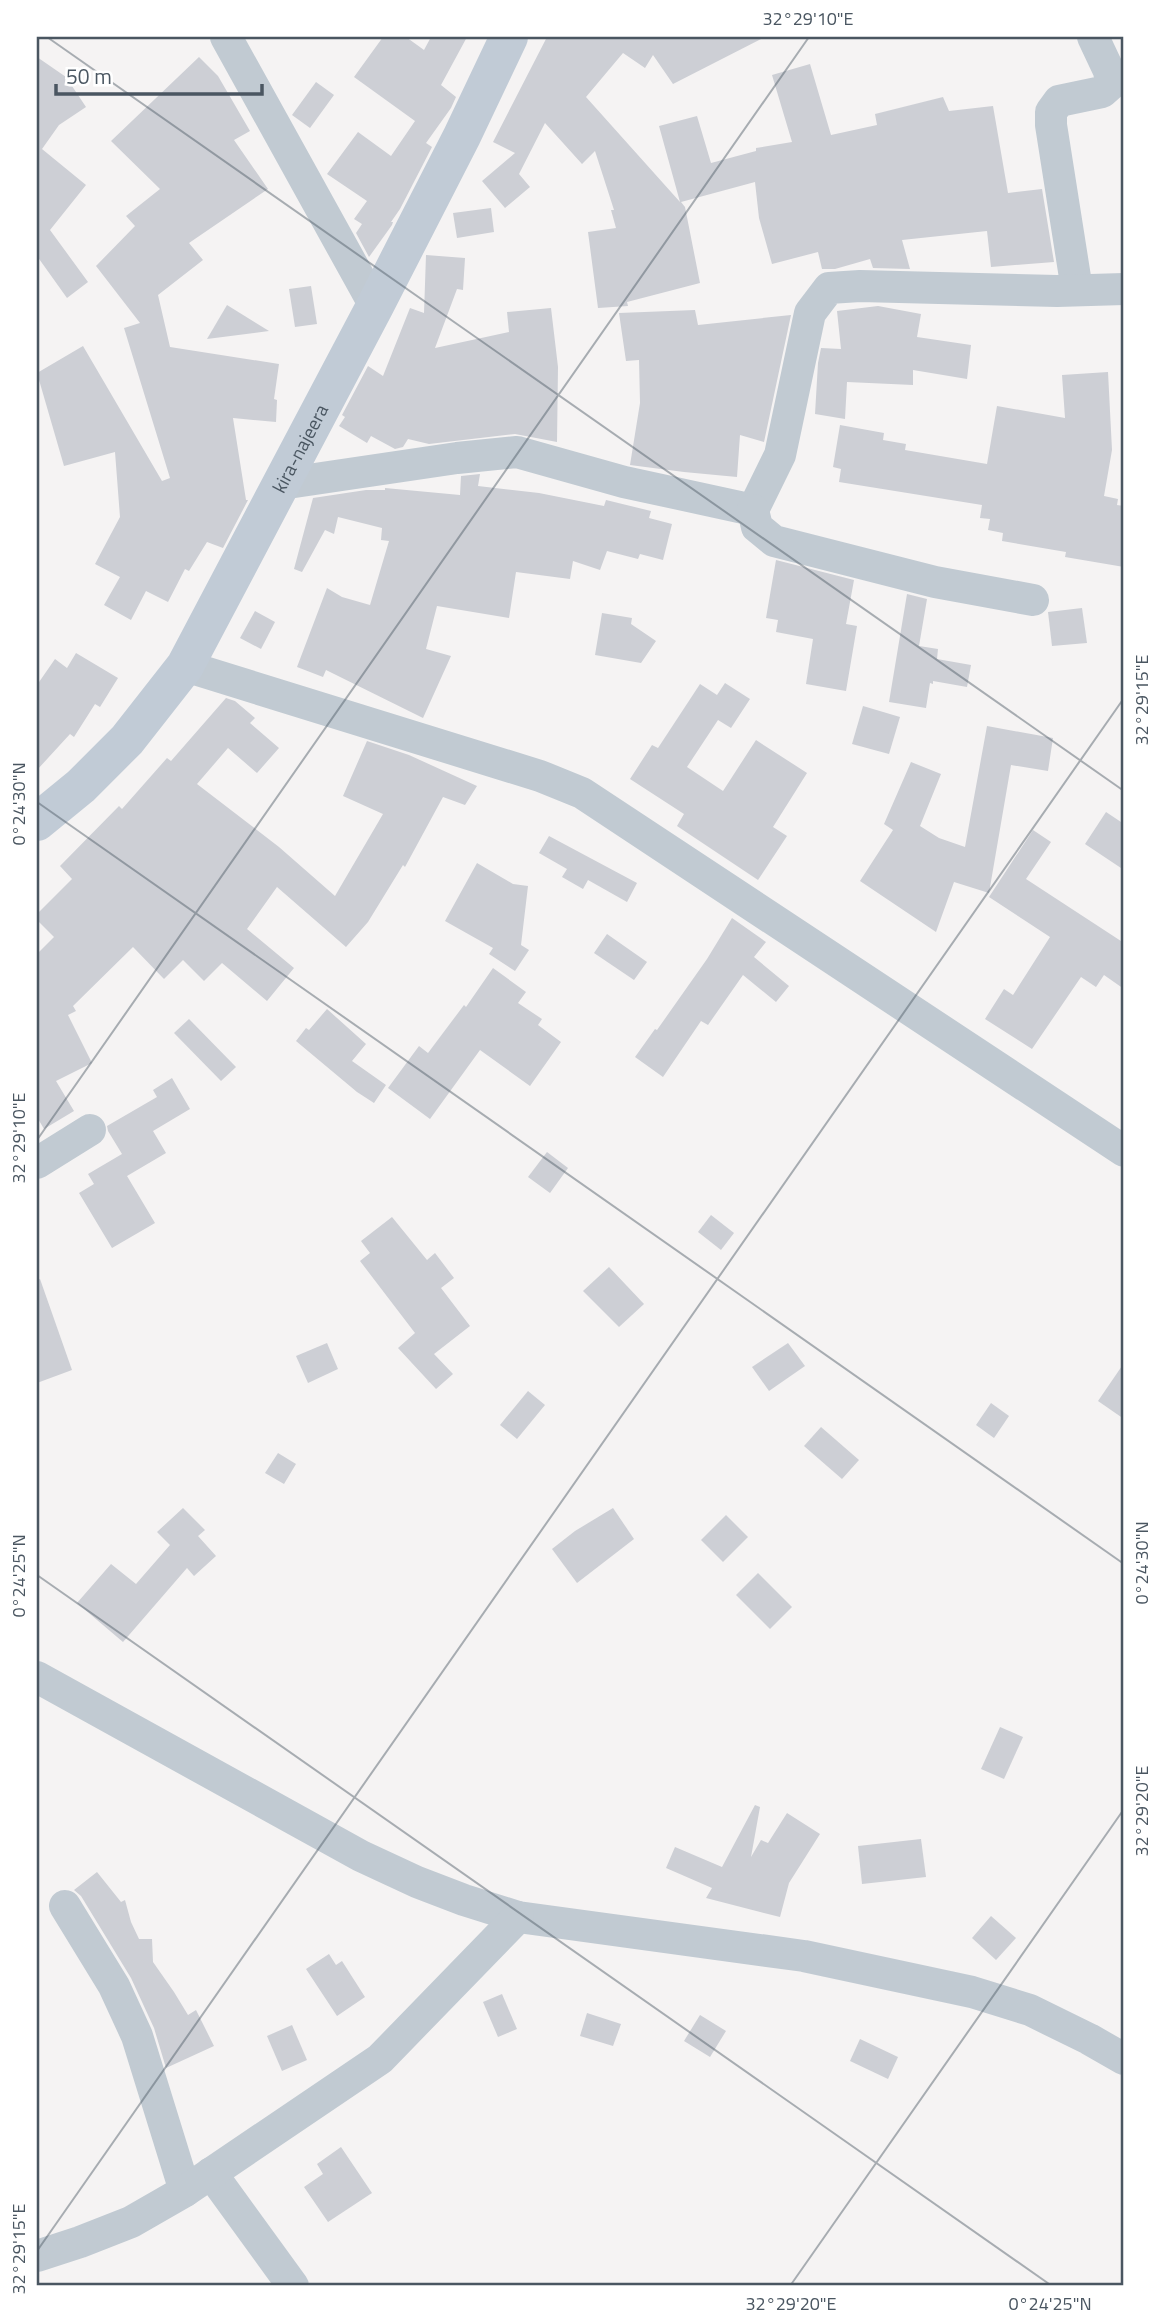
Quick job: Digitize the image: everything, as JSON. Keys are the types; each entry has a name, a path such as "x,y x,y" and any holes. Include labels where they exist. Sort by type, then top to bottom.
{"street":[{"path":"226,37 375,306"},
{"name":"kira-najeera","path":"37,822 80,786 127,740 185,666 375,306 509,37"},
{"path":"1077,290 1051,112 1059,101 1102,92 1111,84 1109,71 1093,37"},
{"path":"1033,600 935,582 774,541 757,527 753,510 780,455 810,313 829,288 860,286 1124,289"},
{"path":"281,484 457,458 517,452 624,482 753,510"},
{"path":"185,666 540,776 582,793 1124,1151"},
{"path":"37,1163 90,1130"},
{"path":"37,1678 361,1856 464,1900 518,1917 803,1956 972,1992 1030,2010 1124,2059"},
{"path":"65,1906 114,1986 136,2036 185,2191"},
{"path":"37,2256 131,2222 185,2191 380,2059 518,1917"},
{"path":"211,2174 293,2286"}],"building":[{"path":"383,37 406,37 424,50 431,37 467,37 441,85 456,97 426,143 432,147 391,222 392,225 369,257 356,233 362,224 354,219 367,201 327,174 358,132 391,156 415,121 354,77"},
{"path":"547,37 765,37 673,84 653,55 645,68 623,53 586,97 680,202 659,126 697,116 711,163 756,151 756,148 792,142 772,75 810,64 831,135 877,125 875,114 943,97 949,111 993,106 1008,193 1042,189 1054,262 991,267 987,231 902,240 910,269 873,268 870,259 835,269 822,269 818,252 772,264 759,218 755,182 681,202 685,207 700,283 627,302 628,306 598,308 588,232 616,228 611,210 614,210 595,151 582,164 545,123 519,174 530,187 505,208 482,181 515,153 493,142"},
{"path":"37,57 66,77 86,107 59,125 42,149 86,185 50,230 88,282 67,298 37,256"},
{"path":"199,57 218,76 250,131 234,140 268,189 189,243 203,260 158,295 170,347 279,364 274,399 277,400 276,422 233,418 248,500 223,548 207,542 189,571 185,569 168,602 146,591 131,620 104,605 120,577 95,564 120,517 115,452 64,466 37,373 83,346 162,481 170,478 124,328 140,323 96,266 135,226 126,216 160,189 111,141"},
{"path":"316,82 334,95 310,128 292,115"},
{"path":"491,208 494,232 457,238 453,213"},
{"path":"426,255 465,258 463,290 457,289 435,348 509,332 507,312 551,308 558,367 557,442 515,434 429,444 408,439 403,447 395,449 371,436 367,443 339,426 368,366 383,376 410,308 424,313"},
{"path":"311,286 317,324 295,327 289,289"},
{"path":"227,305 269,331 207,339"},
{"path":"878,306 921,314 917,337 971,345 967,379 913,370 913,385 847,382 845,419 815,414 821,348 841,349 837,311"},
{"path":"695,310 698,325 791,315 764,442 740,435 737,477 630,465 640,403 639,360 626,361 619,313"},
{"path":"1108,372 1112,450 1104,496 1118,499 1117,505 1124,506 1124,567 1065,557 1066,552 1002,541 1003,533 988,530 990,519 980,518 982,505 839,482 841,469 833,467 840,425 884,433 883,440 906,444 905,450 987,464 997,406 1065,418 1062,375"},
{"path":"480,474 478,486 539,493 604,506 606,500 651,511 649,518 672,524 663,560 640,554 638,559 607,551 600,570 573,561 570,579 516,572 509,618 437,606 426,649 451,656 423,718 326,670 323,677 297,667 327,588 342,597 370,605 389,541 381,540 382,528 338,517 334,534 325,530 302,572 294,569 313,498 385,488 460,495 461,476"},
{"path":"776,560 854,580 846,624 857,626 846,691 806,684 813,639 776,632 778,620 766,618"},
{"path":"907,594 927,599 919,646 938,649 937,659 971,665 967,687 933,681 933,684 930,683 926,708 889,702"},
{"path":"1082,608 1087,643 1052,646 1048,612"},
{"path":"255,611 275,622 261,649 240,638"},
{"path":"602,613 632,618 631,624 656,641 641,663 595,655"},
{"path":"76,653 118,678 100,707 95,704 74,737 70,734 37,770 37,685 55,659 67,668"},
{"path":"725,683 750,699 731,728 718,720 687,767 723,791 756,740 807,773 773,827 787,836 758,880 677,826 684,814 630,779 652,745 658,748 700,684 717,695"},
{"path":"226,698 235,701 255,718 250,723 279,748 257,773 228,748 197,784 279,847 335,896 383,814 343,796 367,741 409,755 477,786 465,805 443,797 405,867 403,865 368,922 346,947 277,887 247,929 294,968 267,1001 222,963 204,981 183,960 164,979 133,947 73,1006 76,1011 68,1015 92,1063 56,1081 74,1111 44,1129 37,1117 37,954 54,937 37,920 37,914 72,879 60,866 119,806 122,809 167,758 171,761"},
{"path":"863,706 900,717 889,754 852,744"},
{"path":"987,726 1053,738 1048,771 1011,765 989,893 954,882 936,932 860,881 893,830 884,824 911,762 941,774 920,826 939,838 965,847"},
{"path":"1106,812 1124,824 1124,870 1085,844"},
{"path":"1033,830 1051,842 1026,879 1124,943 1124,989 1104,975 1096,987 1081,977 1032,1049 985,1019 1004,989 1013,995 1050,937 989,897"},
{"path":"549,836 637,883 627,902 588,880 583,889 562,877 567,869 539,853"},
{"path":"477,863 513,884 528,886 521,945 529,950 515,971 489,954 493,948 445,921"},
{"path":"732,918 766,942 754,957 789,986 776,1002 743,975 708,1025 701,1021 663,1077 635,1057 707,959"},
{"path":"607,934 647,962 634,980 594,953"},
{"path":"493,968 526,992 518,1003 542,1019 538,1025 561,1042 530,1086 480,1050 430,1119 388,1088 419,1046 428,1053 464,1005 466,1007"},
{"path":"327,1009 366,1044 352,1061 386,1085 374,1103 296,1041"},
{"path":"189,1019 236,1067 221,1081 174,1033"},
{"path":"172,1078 190,1109 153,1131 166,1153 127,1176 155,1223 112,1248 79,1193 94,1184 88,1174 122,1154 107,1126 157,1097 153,1090"},
{"path":"547,1152 568,1168 550,1193 528,1177"},
{"path":"711,1215 734,1233 721,1250 698,1232"},
{"path":"392,1217 427,1260 435,1253 454,1278 441,1288 470,1326 434,1354 453,1374 436,1389 398,1348 415,1333 360,1261 370,1253 361,1241"},
{"path":"609,1267 644,1304 619,1327 583,1291"},
{"path":"40,1279 72,1370 37,1383 37,1280"},
{"path":"327,1343 338,1369 308,1383 296,1356"},
{"path":"788,1343 805,1366 769,1391 752,1367"},
{"path":"1124,1363 1124,1419 1098,1401"},
{"path":"528,1391 545,1405 517,1439 500,1425"},
{"path":"991,1403 1009,1416 994,1438 976,1425"},
{"path":"821,1427 859,1460 842,1479 804,1446"},
{"path":"278,1453 296,1464 284,1484 265,1473"},
{"path":"183,1508 205,1530 198,1536 216,1556 194,1576 187,1568 123,1642 77,1603 111,1564 136,1584 170,1545 157,1532"},
{"path":"613,1508 634,1539 577,1583 552,1549 575,1531"},
{"path":"726,1515 748,1537 723,1562 701,1540"},
{"path":"758,1573 792,1607 770,1629 736,1595"},
{"path":"1000,1727 1023,1737 1004,1779 981,1769"},
{"path":"755,1805 760,1807 751,1857 761,1840 768,1843 787,1813 820,1834 789,1883 780,1917 706,1898 712,1888 666,1868 675,1847 722,1867"},
{"path":"921,1839 926,1877 862,1884 858,1846"},
{"path":"97,1872 121,1902 125,1900 139,1939 152,1939 153,1962 188,2015 196,2010 214,2046 166,2068 154,2028 131,1978 81,1896 74,1890"},
{"path":"991,1916 1016,1938 996,1960 972,1938"},
{"path":"329,1954 336,1965 342,1961 365,1997 337,2016 306,1969"},
{"path":"502,1994 517,2029 498,2037 483,2002"},
{"path":"587,2013 621,2024 613,2046 580,2036"},
{"path":"700,2015 726,2031 710,2057 684,2041"},
{"path":"292,2025 307,2060 282,2071 267,2036"},
{"path":"860,2039 898,2057 888,2079 850,2061"},
{"path":"341,2147 372,2193 328,2222 304,2187 323,2174 317,2164"}]}
